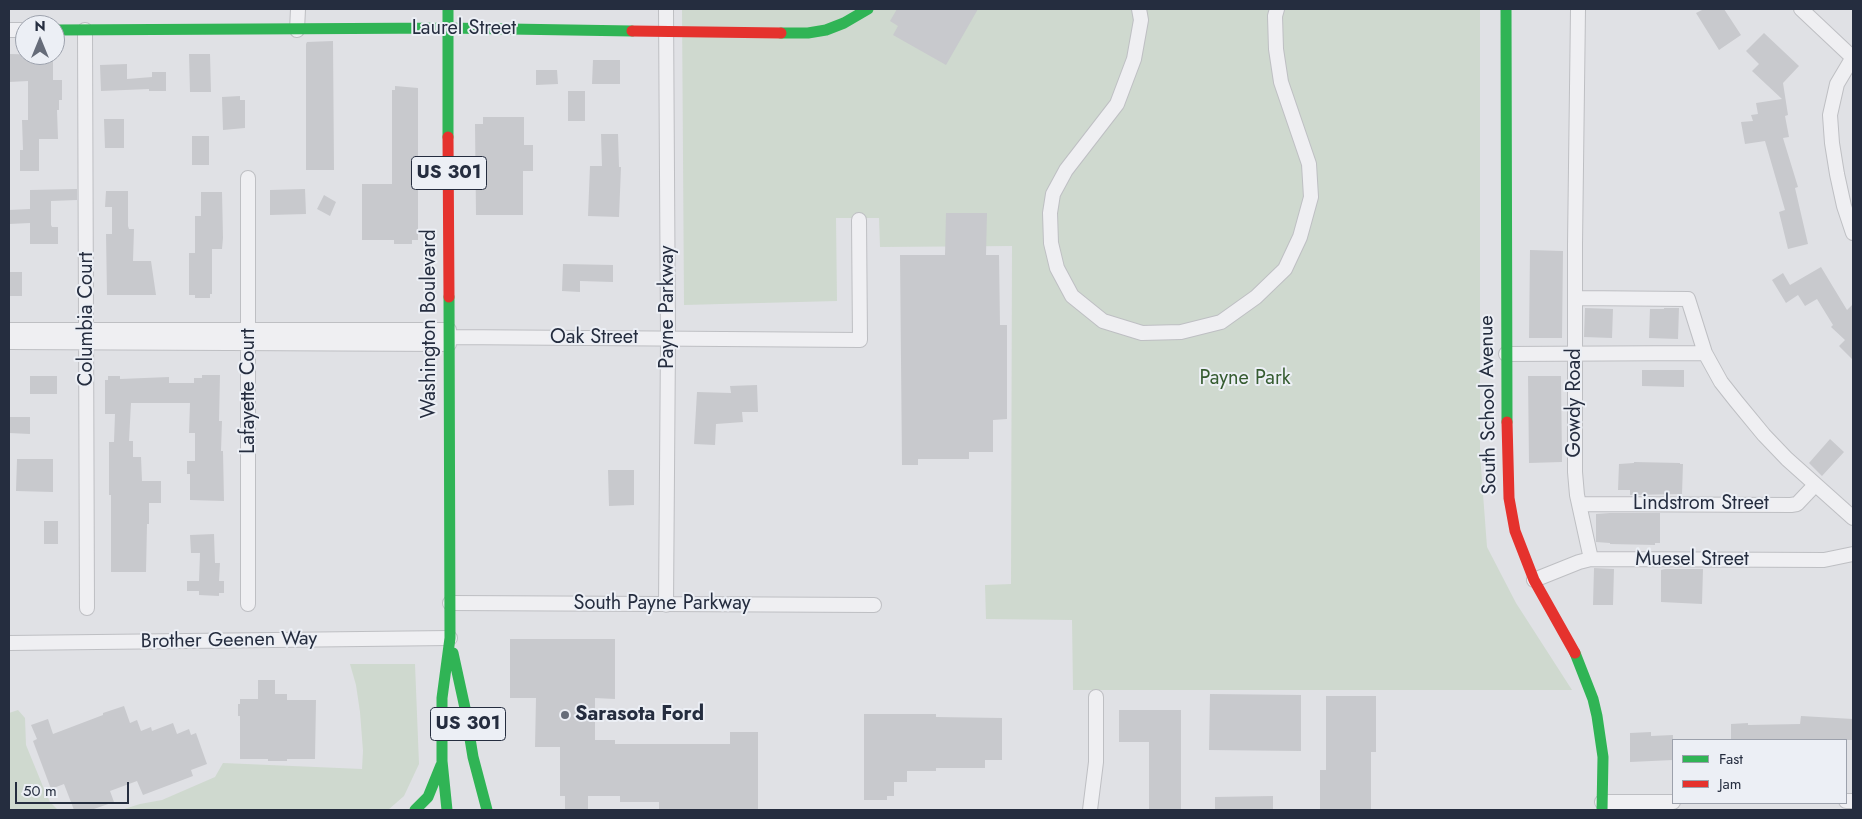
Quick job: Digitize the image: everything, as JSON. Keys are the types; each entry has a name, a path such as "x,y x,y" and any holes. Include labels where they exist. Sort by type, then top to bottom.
{"street":[{"path":"298,9 298,30"},
{"name":"Washington Boulevard","path":"447,810 442,761 442,698 450,638 448,9"},
{"name":"Payne Parkway","path":"666,9 668,339 666,605"},
{"name":"Laurel Street","path":"65,30 448,28 808,33 826,30 844,23 868,9"},
{"path":"1139,9 1141,20 1134,59 1117,104 1066,170 1053,194 1050,213 1051,243 1057,268 1072,296 1103,320 1142,333 1181,332 1221,322 1256,297 1285,269 1300,237 1311,197 1309,164 1282,82 1276,48 1275,16 1278,9"},
{"name":"South School Avenue","path":"1506,9 1506,354 1509,498 1515,531 1534,580 1574,649 1593,699 1598,716 1603,757 1602,806"},
{"name":"Gowdy Road","path":"1578,9 1575,472 1579,504 1591,559"},
{"path":"1801,9 1853,57 1837,84 1830,115 1837,174 1844,206 1853,233"},
{"name":"Columbia Court","path":"84,30 88,608"},
{"name":"Lafayette Court","path":"248,178 250,336 248,604"},
{"name":"Oak Street","path":"86,336 860,340 859,220"},
{"path":"1575,298 1688,299 1704,353 1721,382 1787,459 1853,518"},
{"path":"9,330 86,336"},
{"path":"9,342 86,336"},
{"path":"1506,354 1704,353"},
{"name":"Lindstrom Street","path":"1579,504 1791,505 1797,504 1815,485"},
{"name":"Muesel Street","path":"1534,580 1591,559 1824,560 1853,554"},
{"name":"South Payne Parkway","path":"450,603 874,605"},
{"name":"Washington Boulevard","path":"450,638 473,757 487,810"},
{"name":"Brother Geenen Way","path":"9,643 450,638"},
{"path":"1090,810 1096,762 1096,696"},
{"path":"415,810 428,797 442,761"},
{"path":"1602,806 1672,802"}],"green space":[{"name":"Payne Park","path":"682,9 1480,9 1480,454 1487,547 1516,603 1572,690 1073,690 1072,620 986,619 985,585 1011,584 1012,246 880,247 879,218 836,218 837,301 684,305"},
{"path":"350,664 415,664 419,764 404,796 388,810 121,810 162,800 215,777 223,763 362,769 363,751 360,712 356,685"},
{"path":"18,710 25,718 26,745 50,802 58,810 9,810 9,713"}],"building":[{"path":"897,9 978,9 946,65 893,35 898,26 890,21"},
{"path":"1704,9 1724,9 1741,35 1719,50 1696,13"},
{"path":"1764,33 1799,66 1783,83 1788,115 1785,116 1789,137 1783,138 1798,187 1795,188 1808,244 1788,249 1779,212 1785,210 1765,141 1745,144 1741,122 1753,121 1751,115 1758,114 1756,103 1782,99 1752,71 1759,64 1746,51"},
{"path":"333,41 334,170 306,170 306,44 307,42"},
{"path":"9,54 15,54 15,65 53,65 53,80 62,80 62,100 59,100 59,110 57,110 58,139 39,139 39,171 20,171 20,150 23,150 22,120 28,120 28,81 9,82"},
{"path":"189,54 210,54 211,92 190,92"},
{"path":"593,60 620,60 620,84 592,84"},
{"path":"127,64 127,79 152,77 152,72 166,72 166,91 149,91 149,89 101,91 100,65"},
{"path":"536,70 557,70 558,84 536,85"},
{"path":"395,86 418,88 418,240 412,240 412,244 394,244 394,240 362,240 362,184 392,184 392,90 395,90"},
{"path":"568,91 585,91 585,121 568,121"},
{"path":"240,96 240,100 245,100 245,128 223,130 222,97"},
{"path":"483,117 524,117 524,145 533,145 533,171 523,171 523,215 476,215 475,124 483,124"},
{"path":"104,119 124,119 124,148 105,148"},
{"path":"601,134 618,134 619,167 621,167 619,217 588,216 590,166 602,166"},
{"path":"192,136 209,136 209,165 192,165"},
{"path":"77,189 77,200 51,201 51,225 52,227 58,227 58,244 30,244 30,223 9,224 9,210 30,209 30,190"},
{"path":"305,189 306,214 270,215 270,190"},
{"path":"106,191 128,191 128,226 129,229 134,229 133,261 151,261 156,295 107,295 106,234 112,234 112,207 105,207"},
{"path":"201,192 222,192 222,249 212,249 212,294 210,294 210,298 195,298 195,295 189,295 189,253 195,253 195,216 201,216"},
{"path":"324,195 336,202 330,216 317,209"},
{"path":"946,213 987,213 986,255 999,255 1000,325 1007,325 1007,419 993,420 993,452 969,452 969,459 918,459 918,465 902,465 900,255 945,255"},
{"path":"1530,250 1563,251 1562,338 1529,338"},
{"path":"563,264 613,265 613,282 580,281 580,292 562,291"},
{"path":"1821,267 1847,310 1853,304 1853,360 1839,346 1845,340 1831,327 1833,325 1817,299 1805,306 1798,295 1786,303 1772,280 1783,273 1790,285"},
{"path":"9,272 22,272 22,296 9,296"},
{"path":"1585,308 1613,309 1612,338 1584,337"},
{"path":"1679,308 1678,339 1649,338 1650,309"},
{"path":"1642,370 1684,370 1684,387 1642,386"},
{"path":"202,375 220,375 219,421 222,421 221,451 223,451 224,501 190,500 190,474 187,474 187,461 195,461 195,433 189,433 190,403 131,403 129,441 133,441 133,457 141,457 142,481 161,481 161,503 149,503 146,572 111,572 109,442 114,442 115,414 105,414 105,380 108,380 108,376 120,376 120,379 169,377 169,383 194,383 194,378 202,378"},
{"path":"30,376 57,376 57,394 30,394"},
{"path":"1528,376 1561,376 1562,462 1529,463"},
{"path":"757,385 758,412 742,412 743,422 716,424 715,445 694,444 697,392 731,393 730,386"},
{"path":"9,417 30,417 30,434 9,433"},
{"path":"1830,439 1844,452 1822,476 1809,463"},
{"path":"17,459 53,459 53,492 16,491"},
{"path":"1634,462 1683,464 1682,494 1630,495 1630,490 1618,490 1619,464"},
{"path":"608,470 634,470 634,505 609,506"},
{"path":"1660,513 1660,543 1655,543 1655,545 1596,542 1596,514"},
{"path":"44,521 58,521 58,544 44,544"},
{"path":"214,534 215,563 220,563 219,581 224,581 224,593 219,593 219,596 199,595 199,591 187,591 187,581 199,581 200,553 191,553 190,535"},
{"path":"1594,568 1614,569 1613,605 1593,605"},
{"path":"1703,569 1702,604 1661,602 1661,570"},
{"name":"Sarasota Ford","path":"510,639 615,639 615,699 595,698 595,740 615,740 615,744 730,744 730,732 758,732 758,810 659,810 659,802 620,802 620,796 588,796 588,810 565,810 565,796 560,796 560,747 535,747 536,698 510,698"},
{"path":"258,680 275,680 275,694 287,694 287,700 316,700 315,759 268,761 268,759 240,759 240,716 238,716 238,704 240,704 240,699 258,699"},
{"path":"1210,694 1301,695 1301,751 1209,750"},
{"path":"1326,696 1376,696 1376,752 1371,752 1371,810 1320,810 1320,770 1326,770"},
{"path":"124,706 130,723 137,720 141,731 151,727 152,731 173,723 177,734 189,729 191,735 196,733 207,764 191,770 193,776 143,795 137,781 110,791 114,802 91,810 74,810 64,784 51,789 33,741 37,739 31,725 48,719 53,734"},
{"path":"1119,710 1181,710 1181,810 1149,810 1149,742 1119,742"},
{"path":"864,714 936,714 936,717 1002,718 1002,760 985,760 985,768 936,768 936,771 907,771 907,782 894,782 894,796 887,796 887,800 864,800"},
{"path":"1801,716 1853,719 1853,740 1731,739 1731,724 1800,724"},
{"path":"1651,732 1651,736 1673,735 1672,760 1630,762 1630,733"},
{"path":"1273,796 1273,810 1215,810 1215,797"}],"traffic: fast":[{"path":"448,9 448,137"},
{"path":"781,33 808,33 826,30 844,23 868,9"},
{"path":"1506,9 1507,422"},
{"path":"65,30 448,28 632,31"},
{"path":"447,810 442,761 442,698 450,638 449,297"},
{"path":"453,653 473,757 487,810"},
{"path":"1575,653 1593,699 1597,716 1603,757 1602,810"},
{"path":"415,810 428,797 441,765"}],"traffic: jam":[{"path":"632,31 781,33"},
{"path":"448,137 449,297"},
{"path":"1507,422 1509,498 1515,531 1534,580 1575,653"}],"place":[{"name":"Sarasota Ford","path":"565,715"}]}
